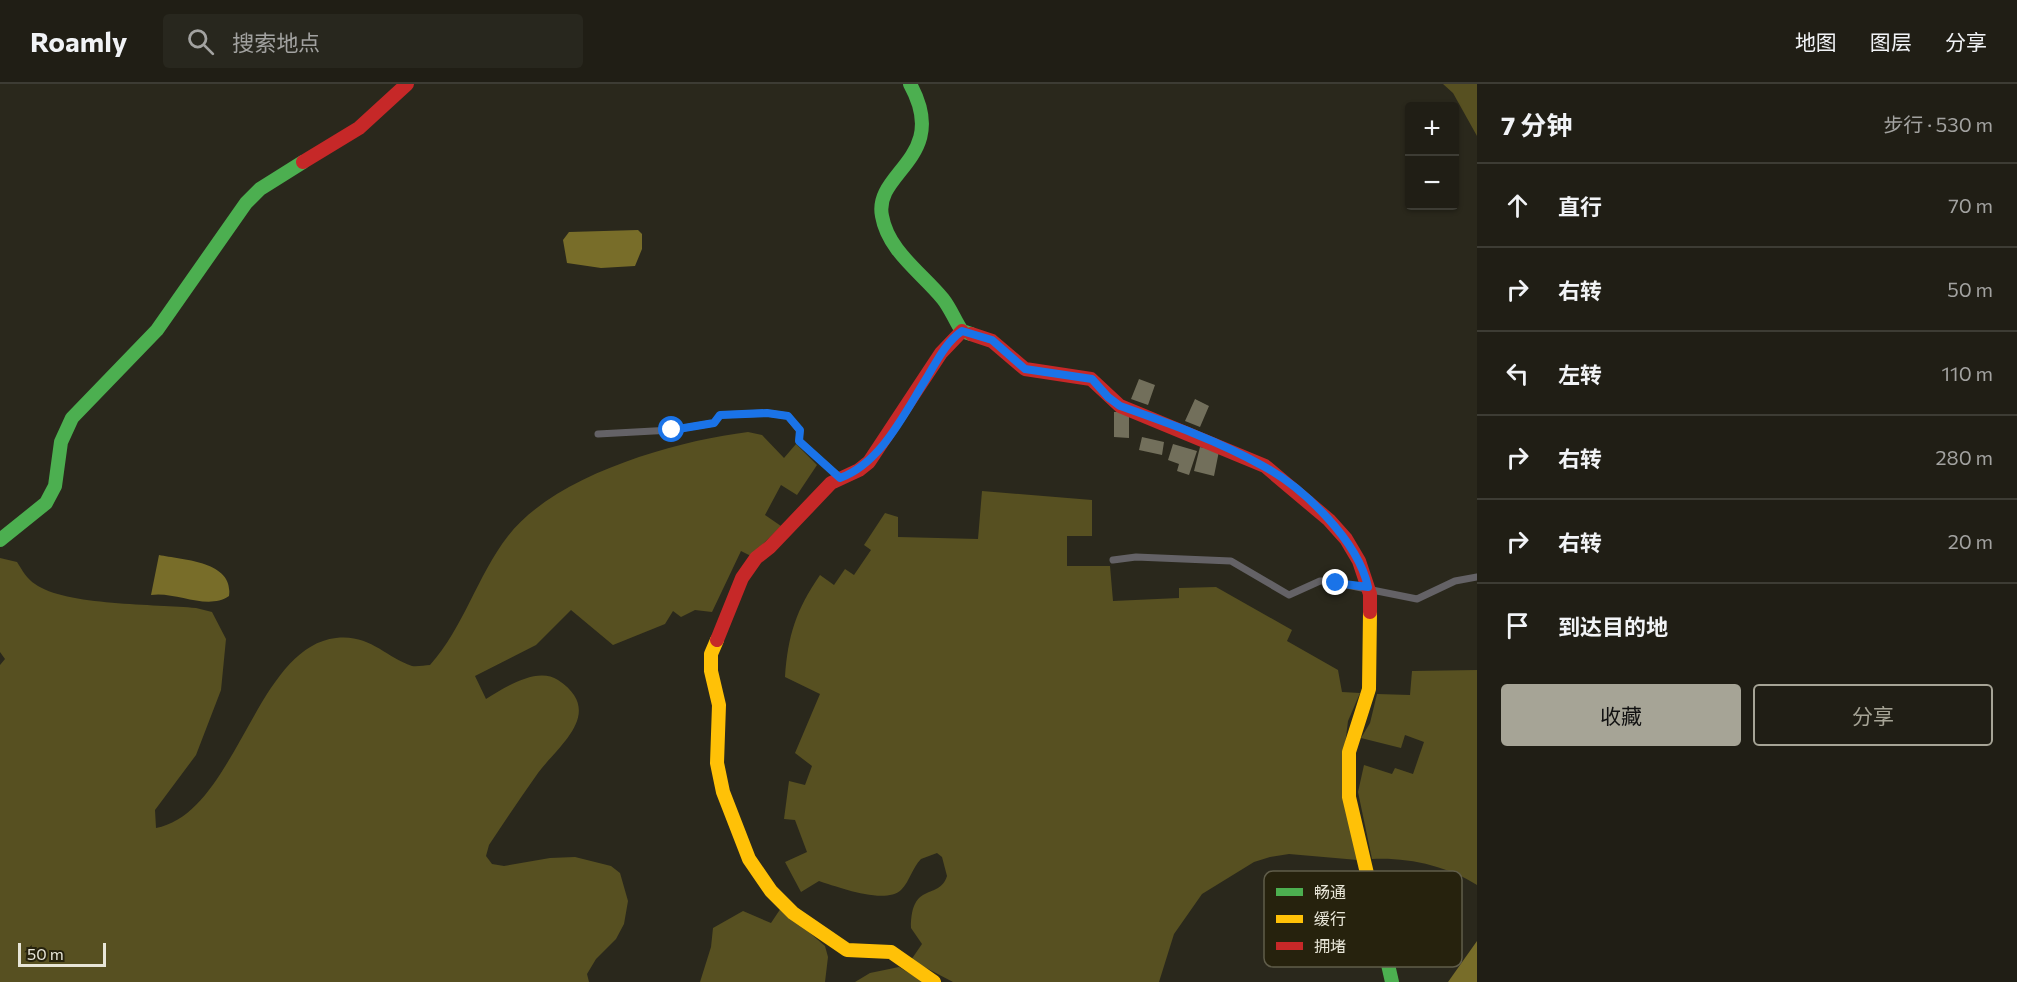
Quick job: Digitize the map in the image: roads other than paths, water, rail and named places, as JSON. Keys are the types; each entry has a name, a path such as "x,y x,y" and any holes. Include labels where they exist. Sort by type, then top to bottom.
{"street":[{"path":"0,540 46,503 57,478 59,450 68,424 157,330 246,203 260,189 359,128 407,84"},
{"path":"910,84 923,111 923,131 895,183 881,199 882,223 892,241 945,300 962,331 992,340 1025,369 1092,379 1108,397 1120,406 1265,466 1338,529 1356,555 1368,587 1369,689 1349,752 1349,797 1366,871"},
{"path":"934,982 891,952 847,950 793,913 771,891 749,859 723,792 717,763 719,705 711,671 713,646 742,578 756,558 770,547 831,483 859,470 876,453 941,353 962,331"},
{"path":"1389,967 1392,982"}],"lane":[{"path":"598,434 672,430 714,423 720,415 767,413 788,416 800,430 799,441 840,478"},
{"path":"1113,560 1136,558 1232,561 1289,595 1320,581 1368,587 1417,599 1455,581 1477,577"}]}
